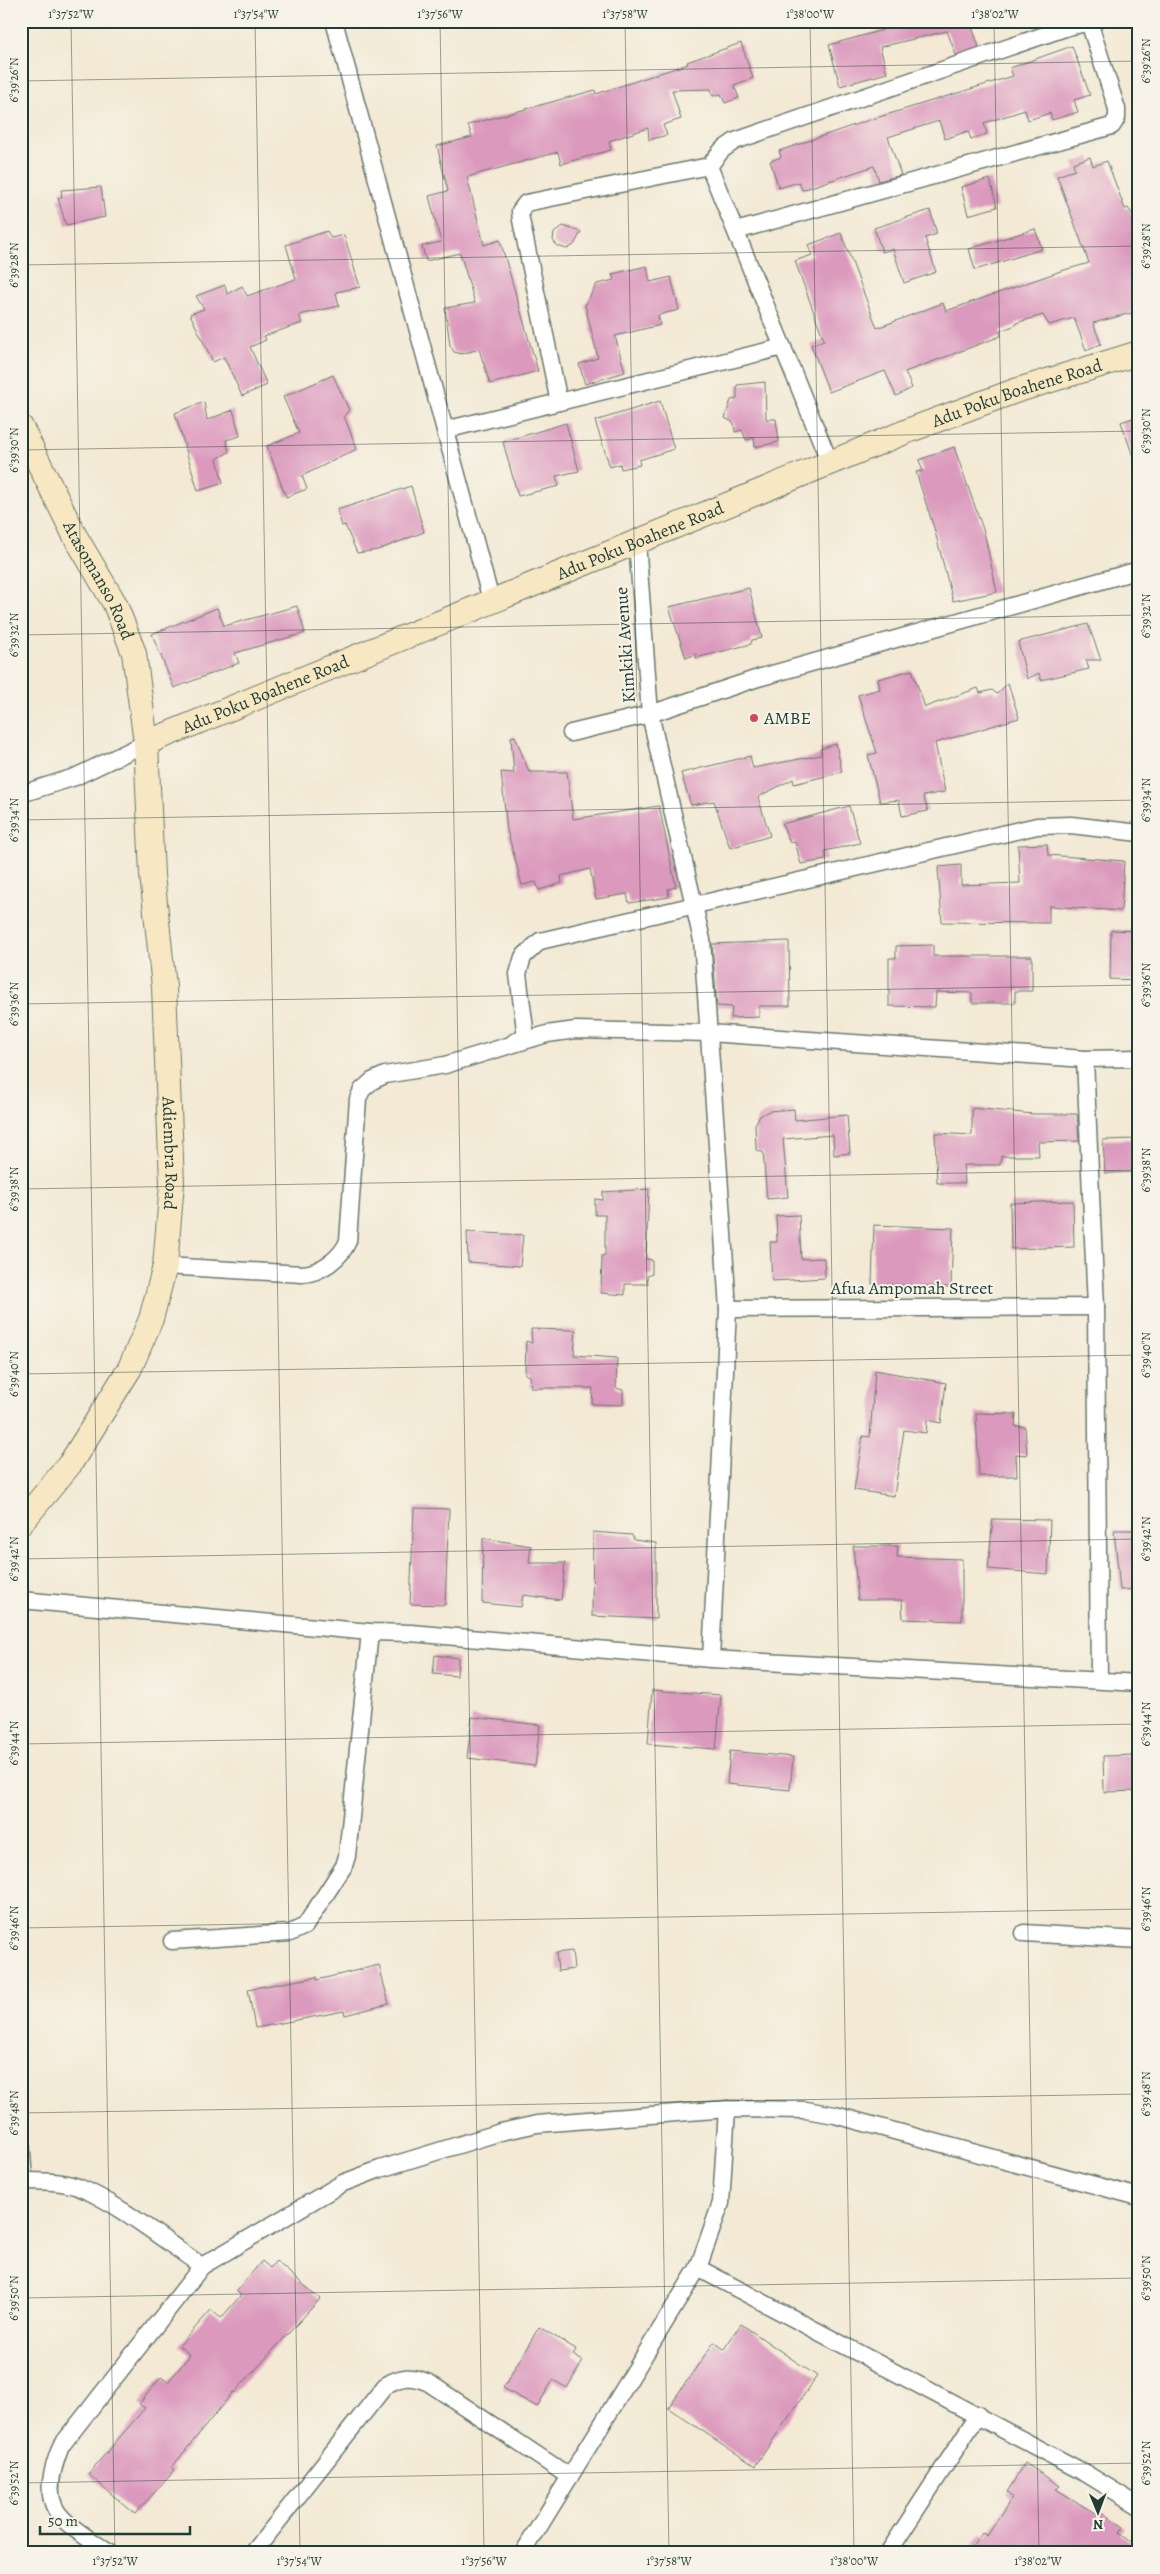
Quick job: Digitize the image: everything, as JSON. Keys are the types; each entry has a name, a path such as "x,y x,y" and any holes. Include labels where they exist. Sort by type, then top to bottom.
{"street":[{"path":"334,21 491,600"},
{"path":"559,402 520,211 526,203 709,166 722,150 735,141 1068,27 1092,22 1117,109 1117,118 1112,126 736,231"},
{"path":"709,166 830,463"},
{"path":"445,430 783,347"},
{"name":"Adu Poku Boahene Road","path":"146,743 491,600 910,430 1015,391 1139,353"},
{"name":"Atasomanso Road","path":"21,427 75,536 115,604 134,653 146,743"},
{"name":"Kimkiki Avenue","path":"637,542 650,714 702,940 710,1033 728,1309 711,1659"},
{"path":"571,733 650,714 758,678 1139,570"},
{"path":"21,794 74,777 146,743"},
{"name":"Adiembra Road","path":"21,1523 70,1464 130,1368 152,1319 165,1266 172,1183 169,1069 164,987 152,876 146,743"},
{"path":"505,1046 526,1037 518,974 523,957 540,941 1037,826 1071,824 1139,833"},
{"path":"165,1266 302,1274 317,1272 339,1256 348,1240 358,1099 362,1090 372,1081 385,1075 445,1065 546,1034 576,1030 710,1033 1085,1059 1139,1058"},
{"path":"1085,1059 1096,1307 1098,1680"},
{"name":"Afua Ampomah Street","path":"728,1309 1096,1307"},
{"path":"21,1600 370,1632 411,1633 711,1659 1139,1683"},
{"path":"172,1941 298,1931 305,1926 344,1866 347,1856 370,1632"},
{"path":"1024,1933 1139,1940"},
{"path":"109,2553 59,2517 52,2504 52,2469 61,2446 202,2266 343,2183 380,2169 501,2132 537,2124 727,2109 806,2110 835,2115 1139,2197"},
{"path":"523,2553 698,2268 721,2203 727,2109"},
{"path":"21,2140 23,2181 44,2181 76,2186 98,2196 202,2266"},
{"path":"698,2268 842,2346 978,2415 1086,2473 1139,2506"},
{"path":"252,2553 385,2386 398,2378 416,2377 429,2383 570,2477"},
{"path":"888,2553 978,2415"}],"building":[{"path":"881,21 970,21 979,47 956,55 947,31 880,47 887,73 840,86 829,45 883,30"},
{"path":"741,43 753,78 734,85 739,98 725,103 721,94 713,96 711,89 672,90 681,119 663,125 667,135 649,140 648,128 609,141 611,150 561,164 558,152 467,177 484,245 500,240 538,371 490,384 479,349 462,354 454,352 450,345 445,308 475,303 460,253 426,261 422,246 441,242 429,196 448,191 437,146 472,137 468,125 595,90 596,94 688,64 687,62"},
{"path":"1072,46 1090,95 1074,100 1078,112 1052,120 1050,113 1028,120 1025,110 984,123 987,134 971,139 968,131 945,139 939,121 888,137 901,175 879,181 874,166 802,190 799,182 779,188 770,161 781,157 779,151 863,122 1013,76 1010,68"},
{"path":"1090,157 1093,166 1107,161 1125,209 1128,208 1139,223 1139,311 1093,323 1101,344 1086,350 1074,318 1049,325 1043,315 1016,323 1016,325 1000,331 1001,336 905,372 912,388 896,396 885,371 829,392 811,345 824,340 795,261 812,255 808,245 841,233 877,328 943,303 946,311 1089,263 1057,176 1075,170 1073,163"},
{"path":"990,179 997,207 968,215 961,187"},
{"path":"101,187 105,217 66,225 58,198 62,198 61,190"},
{"path":"930,210 937,234 925,238 936,272 904,283 893,249 882,252 874,228"},
{"path":"563,226 581,232 574,245 567,249 557,246 553,240 554,233"},
{"path":"1035,229 1042,249 975,270 969,249"},
{"path":"327,231 331,238 344,235 360,287 336,292 339,306 299,315 302,323 264,336 266,340 250,347 267,385 242,396 224,357 213,362 190,314 204,309 196,296 225,285 227,294 242,286 247,296 296,279 286,245"},
{"path":"647,266 650,282 671,277 679,310 658,315 660,325 615,336 625,372 585,384 579,364 598,358 585,305 597,284 614,280 612,274"},
{"path":"333,375 349,410 344,416 357,449 302,476 307,489 286,497 267,446 299,433 283,397"},
{"path":"765,382 766,419 776,419 779,442 755,447 754,438 746,440 742,430 735,432 734,423 725,418 731,400 737,399 737,385"},
{"path":"660,401 674,449 639,460 640,465 621,469 620,464 610,467 595,421"},
{"path":"204,402 207,420 233,410 240,436 226,440 229,452 217,459 223,483 198,491 175,413"},
{"path":"1139,416 1139,464 1136,465 1121,422"},
{"path":"566,423 579,471 556,476 559,486 518,496 503,442"},
{"path":"954,447 984,532 997,592 953,601 934,528 916,472 923,471 919,460"},
{"path":"411,486 424,532 378,550 357,553 345,525 342,526 337,510"},
{"path":"749,588 762,638 752,640 751,644 696,658 696,654 686,658 669,607"},
{"path":"297,606 305,633 235,653 239,663 174,688 152,634 217,608 224,626"},
{"path":"1088,624 1101,660 1086,660 1089,669 1041,680 1039,673 1027,679 1018,642"},
{"path":"912,670 925,707 978,688 980,693 992,690 997,694 1008,683 1019,718 935,743 945,792 923,796 928,811 902,816 899,800 880,802 868,755 877,753 858,695 880,689 878,679"},
{"path":"515,736 529,772 567,772 573,819 659,806 676,887 668,889 669,897 629,903 627,894 596,899 590,869 561,876 562,883 539,890 536,882 522,885 507,830 501,772 514,773 511,737"},
{"path":"836,744 842,772 794,784 793,779 758,797 770,836 730,848 714,801 691,805 681,773 750,756 753,768 821,755 820,749"},
{"path":"849,806 860,843 825,851 826,860 801,864 795,842 790,843 782,824"},
{"path":"1047,844 1048,855 1124,861 1121,911 1049,906 1049,923 942,922 938,867 961,865 961,885 1020,883 1018,845"},
{"path":"1111,930 1139,931 1139,980 1110,979"},
{"path":"789,941 790,1006 759,1006 759,1017 731,1018 732,1007 717,1006 712,944"},
{"path":"933,945 933,956 1032,956 1032,991 1015,991 1015,1003 972,1003 972,993 936,992 935,1007 889,1006 889,958 896,958 896,946"},
{"path":"972,1108 1033,1114 1077,1114 1079,1141 1038,1142 1039,1156 1001,1156 1000,1165 963,1165 965,1183 937,1183 935,1133 972,1135"},
{"path":"794,1109 795,1120 847,1115 850,1153 834,1155 833,1135 783,1139 788,1197 767,1199 763,1152 756,1150 755,1124 760,1116 769,1111"},
{"path":"1137,1139 1138,1172 1105,1173 1103,1140"},
{"path":"649,1189 646,1259 652,1260 652,1274 647,1276 648,1284 625,1284 625,1295 601,1293 602,1255 605,1256 605,1215 595,1215 595,1199 603,1200 603,1192"},
{"path":"1073,1201 1074,1247 1011,1249 1010,1203"},
{"path":"799,1215 801,1259 824,1258 825,1278 772,1281 770,1242 777,1242 776,1216"},
{"path":"874,1225 953,1228 951,1287 872,1284"},
{"path":"467,1232 523,1235 520,1266 468,1262"},
{"path":"531,1329 576,1330 574,1355 617,1358 616,1388 623,1390 623,1405 592,1404 593,1388 531,1388 530,1376 525,1374 526,1341 532,1343"},
{"path":"875,1370 946,1383 941,1423 927,1420 926,1433 904,1430 894,1496 854,1490 863,1436 870,1437"},
{"path":"976,1413 1016,1414 1015,1426 1025,1427 1027,1455 1016,1454 1017,1476 979,1476"},
{"path":"414,1508 449,1509 445,1605 410,1604"},
{"path":"993,1519 1050,1520 1048,1574 988,1569"},
{"path":"1114,1530 1139,1530 1139,1589 1120,1590"},
{"path":"593,1532 632,1535 634,1540 656,1543 656,1619 592,1616"},
{"path":"483,1538 531,1546 529,1563 565,1563 561,1600 523,1595 521,1607 482,1603"},
{"path":"853,1546 898,1546 897,1557 962,1559 962,1621 903,1619 902,1600 858,1600"},
{"path":"435,1655 458,1658 457,1676 433,1674"},
{"path":"652,1690 721,1695 716,1749 648,1744"},
{"path":"472,1717 540,1725 535,1766 467,1758"},
{"path":"730,1751 793,1757 790,1790 727,1784"},
{"path":"1139,1755 1139,1791 1104,1792 1103,1756"},
{"path":"572,1951 574,1969 558,1971 556,1953"},
{"path":"379,1965 389,2004 345,2015 344,2011 255,2028 248,1989 317,1977 317,1980"},
{"path":"262,2261 270,2268 276,2261 320,2299 233,2392 172,2467 175,2470 135,2514 88,2474 145,2408 139,2404 161,2377 168,2382 190,2355 179,2346 211,2310 221,2318 241,2295 236,2291"},
{"path":"741,2324 817,2376 755,2466 668,2408 714,2342 724,2349"},
{"path":"539,2327 576,2349 573,2355 583,2361 567,2388 553,2380 537,2407 503,2388"},
{"path":"1025,2463 1060,2486 1056,2489 1098,2515 1101,2512 1124,2527 1119,2533 1139,2547 1139,2553 968,2553 982,2533 987,2536 1012,2498 1007,2492"}],"place":[{"name":"AMBE","path":"754,718"}]}
